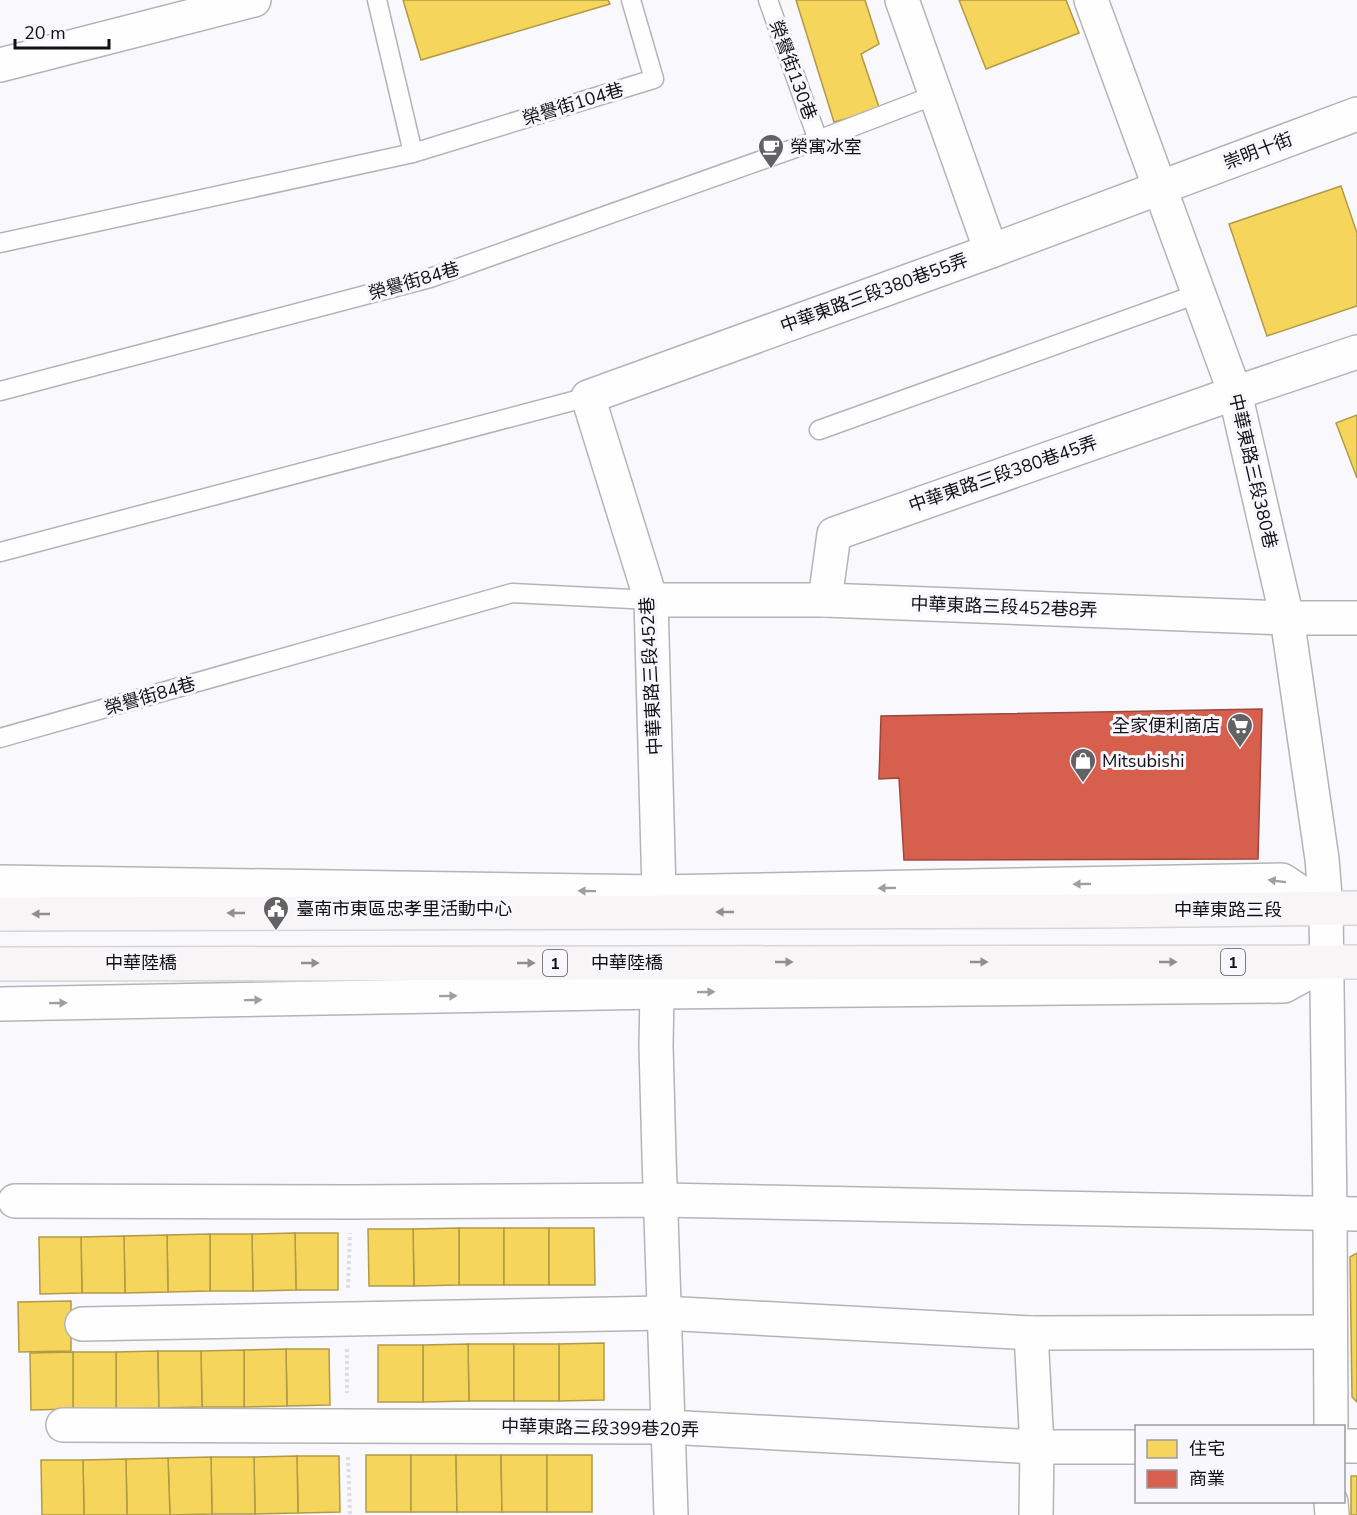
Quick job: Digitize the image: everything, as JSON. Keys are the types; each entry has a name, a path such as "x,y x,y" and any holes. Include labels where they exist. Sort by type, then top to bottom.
{"main road":[{"name":"中華東路三段","path":"0,914 1342,909"},
{"name":"中華陸橋","path":"0,964 1342,962"}],"street":[{"path":"0,64 253,0"},
{"path":"902,0 991,251"},
{"name":"中華東路三段380巷","path":"1091,0 1235,393 1287,618 1322,859 1342,909 1344,1214 1329,1332 1331,1425"},
{"name":"崇明十街","path":"1160,189 1357,114"},
{"name":"中華東路三段380巷55弄","path":"588,397 1160,189"},
{"path":"1235,393 1357,352"},
{"name":"中華東路三段380巷45弄","path":"825,600 834,534 1235,393"},
{"name":"中華東路三段452巷","path":"588,397 651,600 659,892"},
{"name":"中華東路三段452巷8弄","path":"651,600 825,600 1287,618 1357,618"},
{"path":"0,882 659,892 1282,880 1342,909"},
{"path":"0,1004 657,992 1284,986 1342,962"},
{"path":"657,992 656,1046 662,1200 663,1313 671,1515"},
{"path":"15,1201 662,1200 1344,1214"},
{"path":"82,1324 663,1313 1031,1333 1329,1332"},
{"path":"1031,1333 1037,1447 1036,1515"},
{"name":"中華東路三段399巷20弄","path":"63,1425 667,1427 1037,1447 1135,1447"}],"lane":[{"path":"0,243 413,153 377,0"},
{"name":"榮譽街104巷","path":"413,153 654,79 631,0"},
{"name":"榮譽街130巷","path":"768,0 818,140"},
{"name":"榮譽街84巷","path":"0,391 430,279 818,140 935,94"},
{"path":"819,430 1200,293"},
{"path":"0,552 588,397"},
{"name":"榮譽街84巷","path":"0,738 512,593 651,600"}],"path":[{"path":"350,1515 347,1319 352,1202"}],"building: 住宅":[{"path":"403,0 608,0 610,4 421,60"},
{"path":"796,0 865,0 879,44 861,54 880,110 834,122"},
{"path":"959,0 1066,0 1079,33 986,69"},
{"path":"1341,186 1357,233 1357,306 1267,336 1229,224"},
{"path":"1357,415 1357,478 1336,423"},
{"path":"459,1228 504,1228 504,1285 459,1285"},
{"path":"459,1228 459,1285 414,1286 413,1229"},
{"path":"504,1228 549,1228 549,1285 504,1285"},
{"path":"549,1228 594,1228 595,1285 549,1285"},
{"path":"368,1229 413,1229 414,1286 369,1286"},
{"path":"295,1233 338,1233 338,1290 296,1290"},
{"path":"295,1233 296,1290 253,1291 252,1234"},
{"path":"210,1234 252,1234 253,1291 210,1291"},
{"path":"210,1234 210,1291 168,1292 167,1235"},
{"path":"167,1235 168,1292 125,1293 124,1236"},
{"path":"124,1236 125,1293 82,1293 81,1237"},
{"path":"39,1237 81,1237 82,1293 40,1294"},
{"path":"1357,1253 1357,1402 1352,1397 1350,1257"},
{"path":"71,1301 71,1351 19,1352 18,1302"},
{"path":"604,1343 604,1400 559,1401 559,1344"},
{"path":"468,1344 514,1344 514,1401 469,1401"},
{"path":"468,1344 469,1401 423,1402 423,1345"},
{"path":"514,1344 559,1344 559,1401 514,1401"},
{"path":"378,1345 423,1345 423,1402 378,1402"},
{"path":"286,1349 329,1349 330,1405 287,1406"},
{"path":"286,1349 287,1406 244,1407 244,1350"},
{"path":"244,1350 244,1407 202,1407 201,1351"},
{"path":"158,1351 159,1408 116,1409 116,1352"},
{"path":"158,1351 201,1351 202,1407 159,1408"},
{"path":"73,1352 116,1352 116,1409 73,1409"},
{"path":"73,1352 73,1409 31,1410 30,1353"},
{"path":"366,1455 411,1455 411,1512 366,1512"},
{"path":"411,1455 456,1455 457,1512 411,1512"},
{"path":"456,1455 501,1455 502,1512 457,1512"},
{"path":"501,1455 547,1455 547,1512 502,1512"},
{"path":"547,1455 592,1455 592,1512 547,1512"},
{"path":"297,1456 339,1456 340,1512 298,1513"},
{"path":"297,1456 298,1513 255,1514 254,1457"},
{"path":"211,1457 254,1457 255,1514 212,1514"},
{"path":"211,1457 212,1514 170,1515 168,1458"},
{"path":"168,1458 170,1515 127,1515 126,1459"},
{"path":"126,1459 127,1515 84,1515 83,1460"},
{"path":"41,1460 83,1460 84,1515 42,1515"},
{"path":"1351,1476 1357,1476 1357,1515 1351,1515"}],"building: 商業":[{"path":"1262,709 1258,859 904,860 899,778 879,779 881,716"}],"place":[{"name":"榮寓冰室","path":"771,170"},
{"name":"全家便利商店","path":"1240,749"},
{"name":"Mitsubishi","path":"1083,784"},
{"name":"臺南市東區忠孝里活動中心","path":"276,932"}]}
